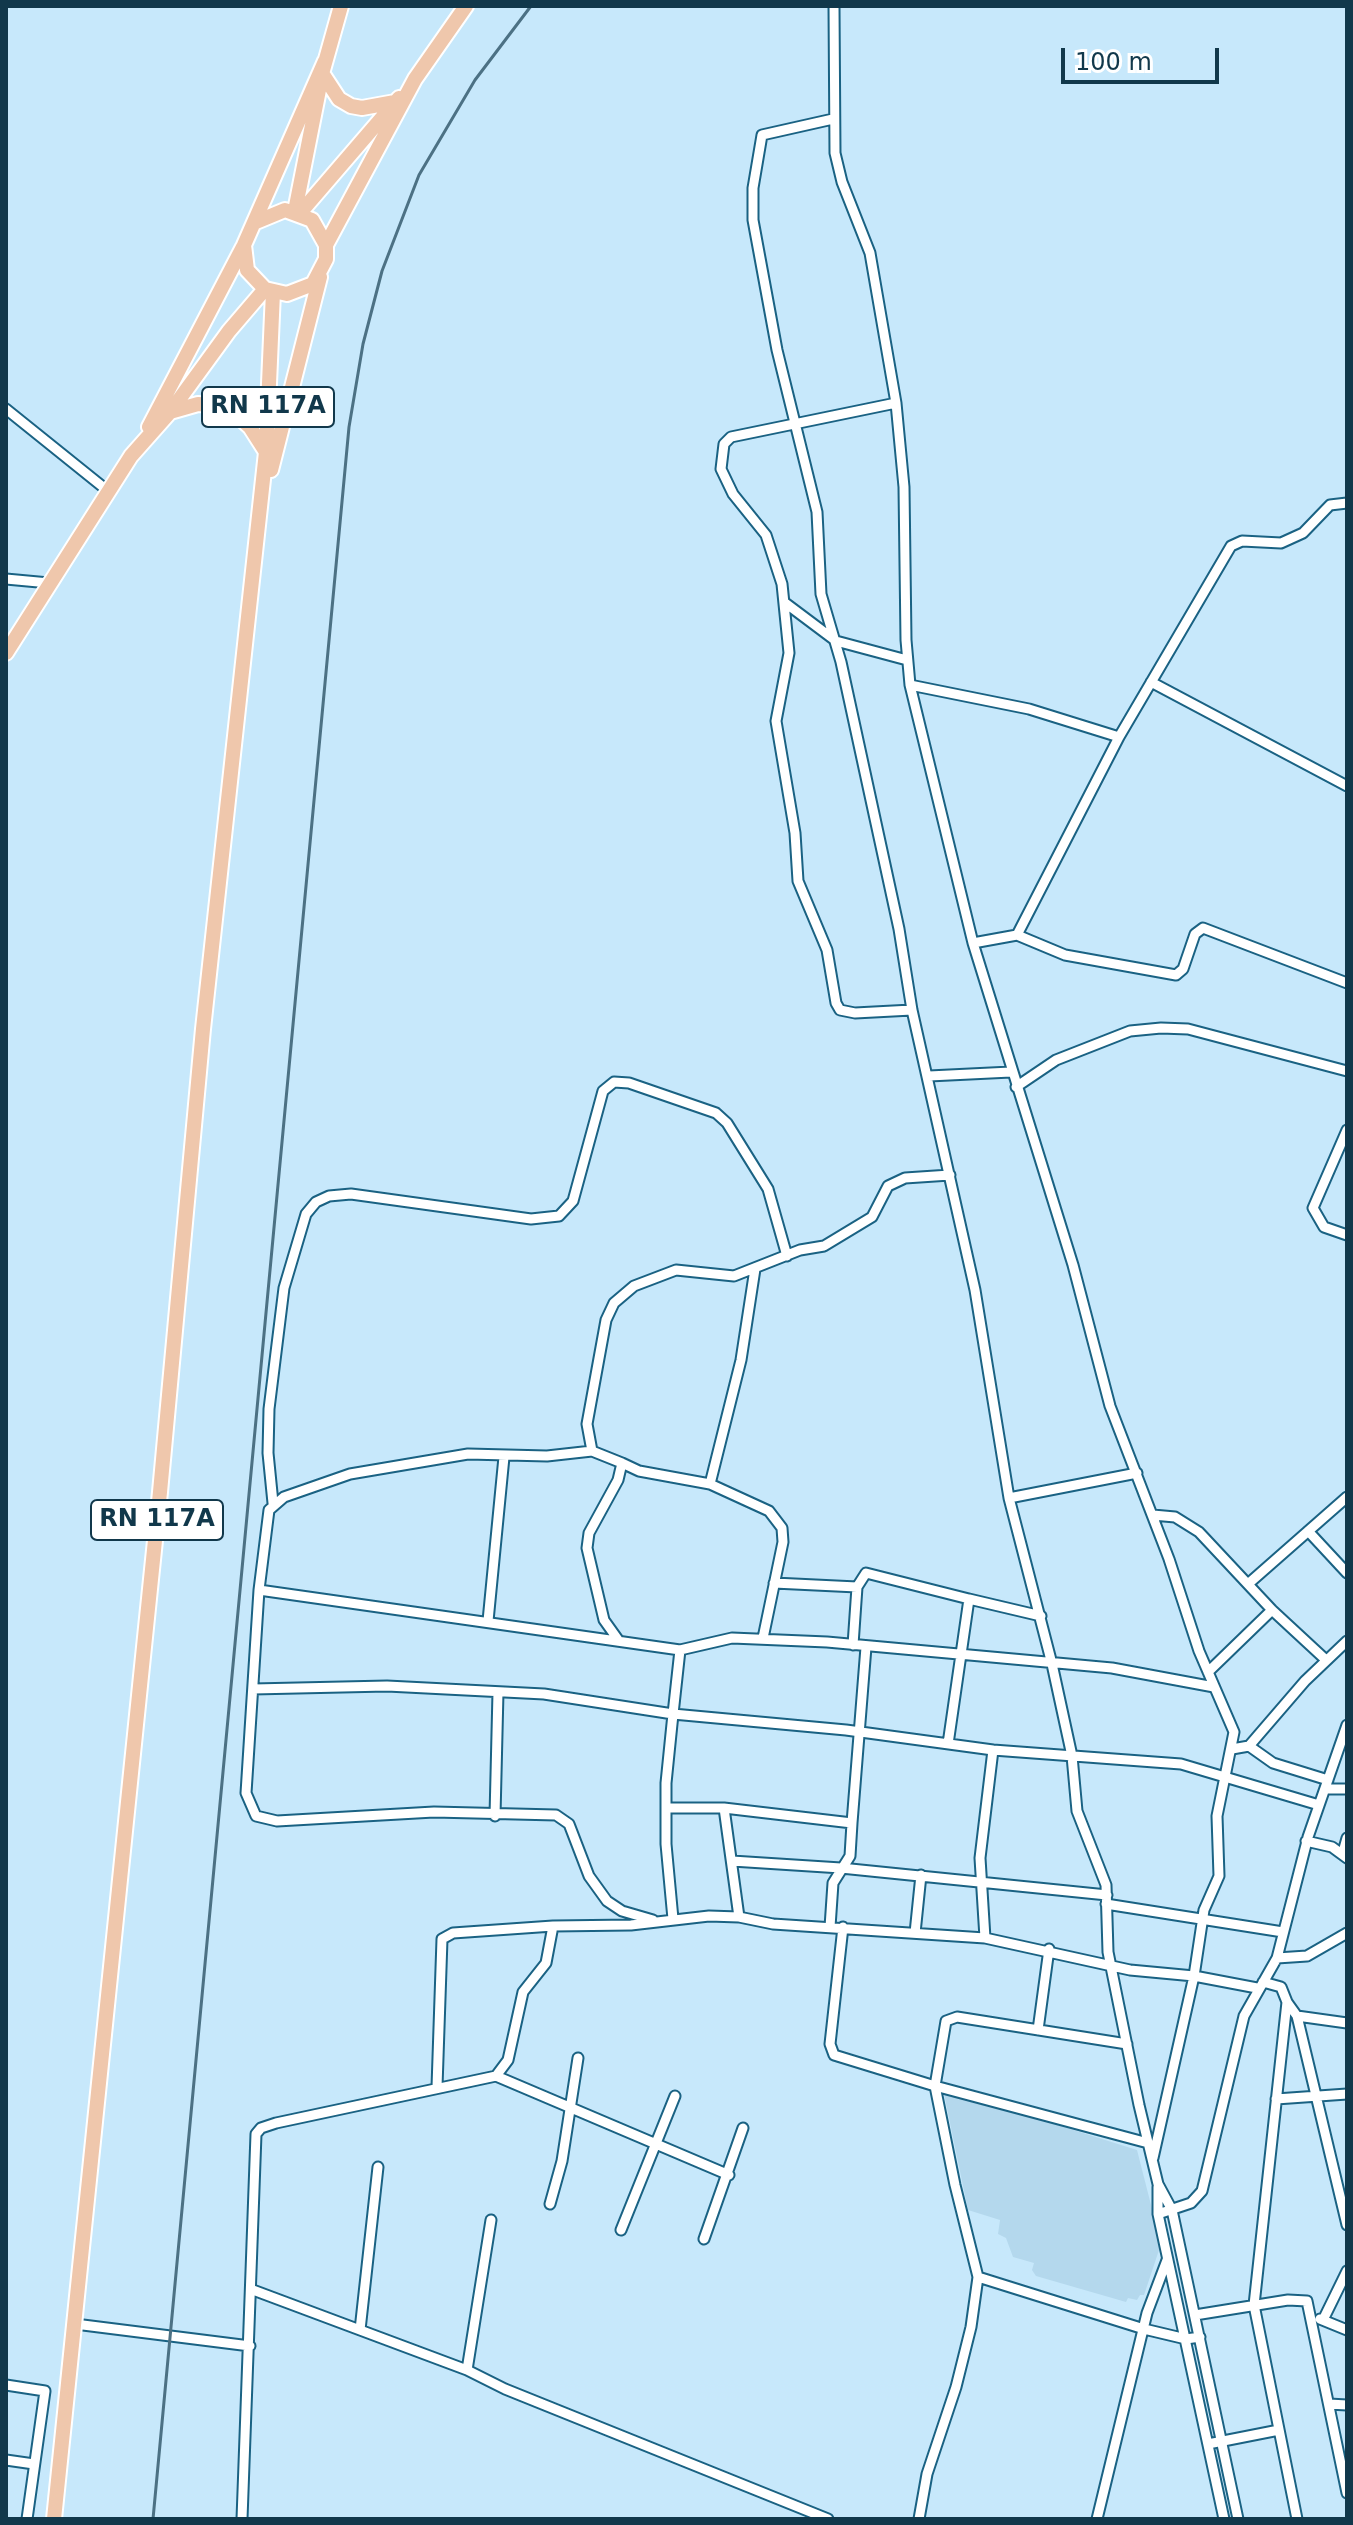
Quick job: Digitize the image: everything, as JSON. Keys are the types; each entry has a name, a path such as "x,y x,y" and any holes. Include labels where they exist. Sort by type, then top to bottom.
{"main road":[{"path":"298,212 324,67 341,6"},
{"path":"298,212 415,79 466,6"},
{"path":"324,67 339,99 351,106 362,108 395,102"},
{"path":"6,653 142,442 256,222 324,67"},
{"path":"258,521 326,245 415,79"},
{"path":"256,222 274,211 298,212 312,220 326,245"},
{"path":"244,245 247,270 269,291 301,291 321,273"},
{"path":"142,442 170,412 229,331 269,291"},
{"name":"RN 117A","path":"54,2519 160,1492 204,1013 266,452 269,291"},
{"path":"170,412 198,404 227,406 250,427 266,452"}],"street":[{"path":"834,6 833,119 842,182 870,253 896,403 904,487 910,685 973,943 1073,1265 1110,1406 1153,1515 1208,1672 1231,1720 1232,1749 1217,1816 1219,1876 1209,1892 1203,1917 1194,1976 1152,2161"},
{"path":"833,119 762,135 753,188 753,220 777,350 817,512 821,594 836,641 899,929 912,1010 990,1361 1009,1498 1041,1616 1072,1756 1077,1811 1103,1872 1111,1964 1127,2044 1158,2184 1172,2210 1238,2519"},
{"path":"896,403 731,437 721,455 725,482 766,535 784,602 789,653 776,721 795,833 800,891 827,950 840,1010 855,1013 912,1010"},
{"path":"6,409 108,491"},
{"path":"1017,935 1119,737 1231,546 1242,541 1281,543 1303,533 1330,505 1347,503"},
{"path":"6,579 49,583"},
{"path":"784,602 836,641 907,660"},
{"path":"1151,682 1347,786"},
{"path":"910,685 1029,709 1119,737"},
{"path":"973,943 1017,935 1065,955 1171,975 1180,973 1195,934 1203,928 1347,983"},
{"path":"1016,1087 1056,1060 1130,1031 1161,1028 1188,1029 1347,1071"},
{"path":"929,1076 1011,1072"},
{"path":"656,1921 622,1911 607,1901 589,1876 577,1840 564,1818 546,1814 495,1816 434,1812 262,1819 251,1810 246,1793 259,1590 269,1510 273,1503 268,1453 269,1409 284,1288 306,1214 329,1196 351,1194 531,1219 559,1216 573,1201 603,1091 614,1082 629,1083 716,1113 727,1123 768,1189 787,1256"},
{"path":"1347,1130 1313,1208 1324,1227 1347,1235"},
{"path":"592,1451 588,1416 606,1320 614,1303 643,1281 676,1270 734,1276 824,1246 866,1222 877,1212 888,1186 905,1178 950,1175"},
{"path":"710,1484 741,1360 755,1269"},
{"path":"273,1503 350,1474 468,1454 504,1457 592,1451 639,1471 710,1484 748,1500 776,1518 783,1542 763,1638"},
{"path":"488,1621 504,1457"},
{"path":"619,1641 604,1620 587,1548 589,1533 618,1480 622,1463"},
{"path":"1009,1498 1137,1473"},
{"path":"1248,1584 1347,1497"},
{"path":"1153,1515 1185,1521 1326,1660"},
{"path":"1308,1531 1347,1573"},
{"path":"853,1645 857,1587 861,1576 874,1573 1041,1616"},
{"path":"774,1583 857,1587"},
{"path":"259,1590 680,1650 732,1638 763,1638 1112,1668 1214,1687"},
{"path":"948,1744 969,1599"},
{"path":"1208,1672 1272,1610"},
{"path":"1232,1749 1249,1746 1347,1641"},
{"path":"830,1927 833,1883 850,1856 866,1647"},
{"path":"673,1919 666,1808 680,1650"},
{"path":"253,1689 387,1686 544,1694 673,1714 859,1732 993,1750 1181,1764 1319,1805"},
{"path":"495,1816 498,1692"},
{"path":"1158,2214 1191,2203 1202,2191 1244,2016 1277,1958 1306,1841 1347,1725"},
{"path":"1249,1746 1273,1763 1347,1789"},
{"path":"985,1938 980,1858 993,1750"},
{"path":"666,1808 724,1808 852,1823"},
{"path":"724,1808 739,1917"},
{"path":"1306,1841 1345,1855 1347,1838"},
{"path":"732,1861 921,1875 1106,1900 1283,1932"},
{"path":"915,1933 921,1875"},
{"path":"437,2087 442,1939 453,1933 739,1917 773,1924 985,1938 1049,1949 1151,1973 1281,1987 1297,2016 1347,2225"},
{"path":"496,2076 508,2060 523,1992 546,1963 553,1926"},
{"path":"843,1927 831,2052 935,2086 1148,2143"},
{"path":"1277,1958 1307,1956 1347,1933"},
{"path":"1038,2030 1049,1949"},
{"path":"1287,2002 1254,2305 1297,2519"},
{"path":"1297,2016 1347,2023"},
{"path":"919,2519 927,2474 967,2342 978,2277 935,2086 943,2027 951,2018 1127,2044"},
{"path":"550,2204 562,2161 578,2058"},
{"path":"242,2519 253,2290 254,2145 261,2128 496,2076 729,2175"},
{"path":"1276,2099 1319,2099 1347,2094"},
{"path":"621,2230 675,2096"},
{"path":"704,2239 743,2128"},
{"path":"360,2330 378,2167"},
{"path":"1158,2184 1158,2214 1224,2519"},
{"path":"467,2370 491,2220"},
{"path":"1097,2519 1144,2329 1168,2258"},
{"path":"1318,2319 1347,2271"},
{"path":"978,2277 1144,2329 1186,2339 1200,2337"},
{"path":"253,2290 467,2370 505,2389 828,2519"},
{"path":"1195,2315 1254,2305 1307,2301 1318,2319 1329,2404 1347,2493"},
{"path":"1318,2319 1347,2330"},
{"path":"75,2324 250,2346"},
{"path":"6,2385 68,2393"},
{"path":"27,2519 45,2391"},
{"path":"1329,2404 1347,2405"},
{"path":"1208,2444 1279,2430"},
{"path":"6,2460 34,2464"}],"shaded area":[{"path":"943,2089 1137,2150 1161,2244 1144,2295 1137,2300 1128,2298 1126,2302 1036,2276 1032,2270 1034,2263 1013,2257 1006,2238 998,2234 1000,2220 968,2210"}],"railway":[{"path":"153,2519 349,427 363,344 382,271 419,175 475,80 531,6"}]}
